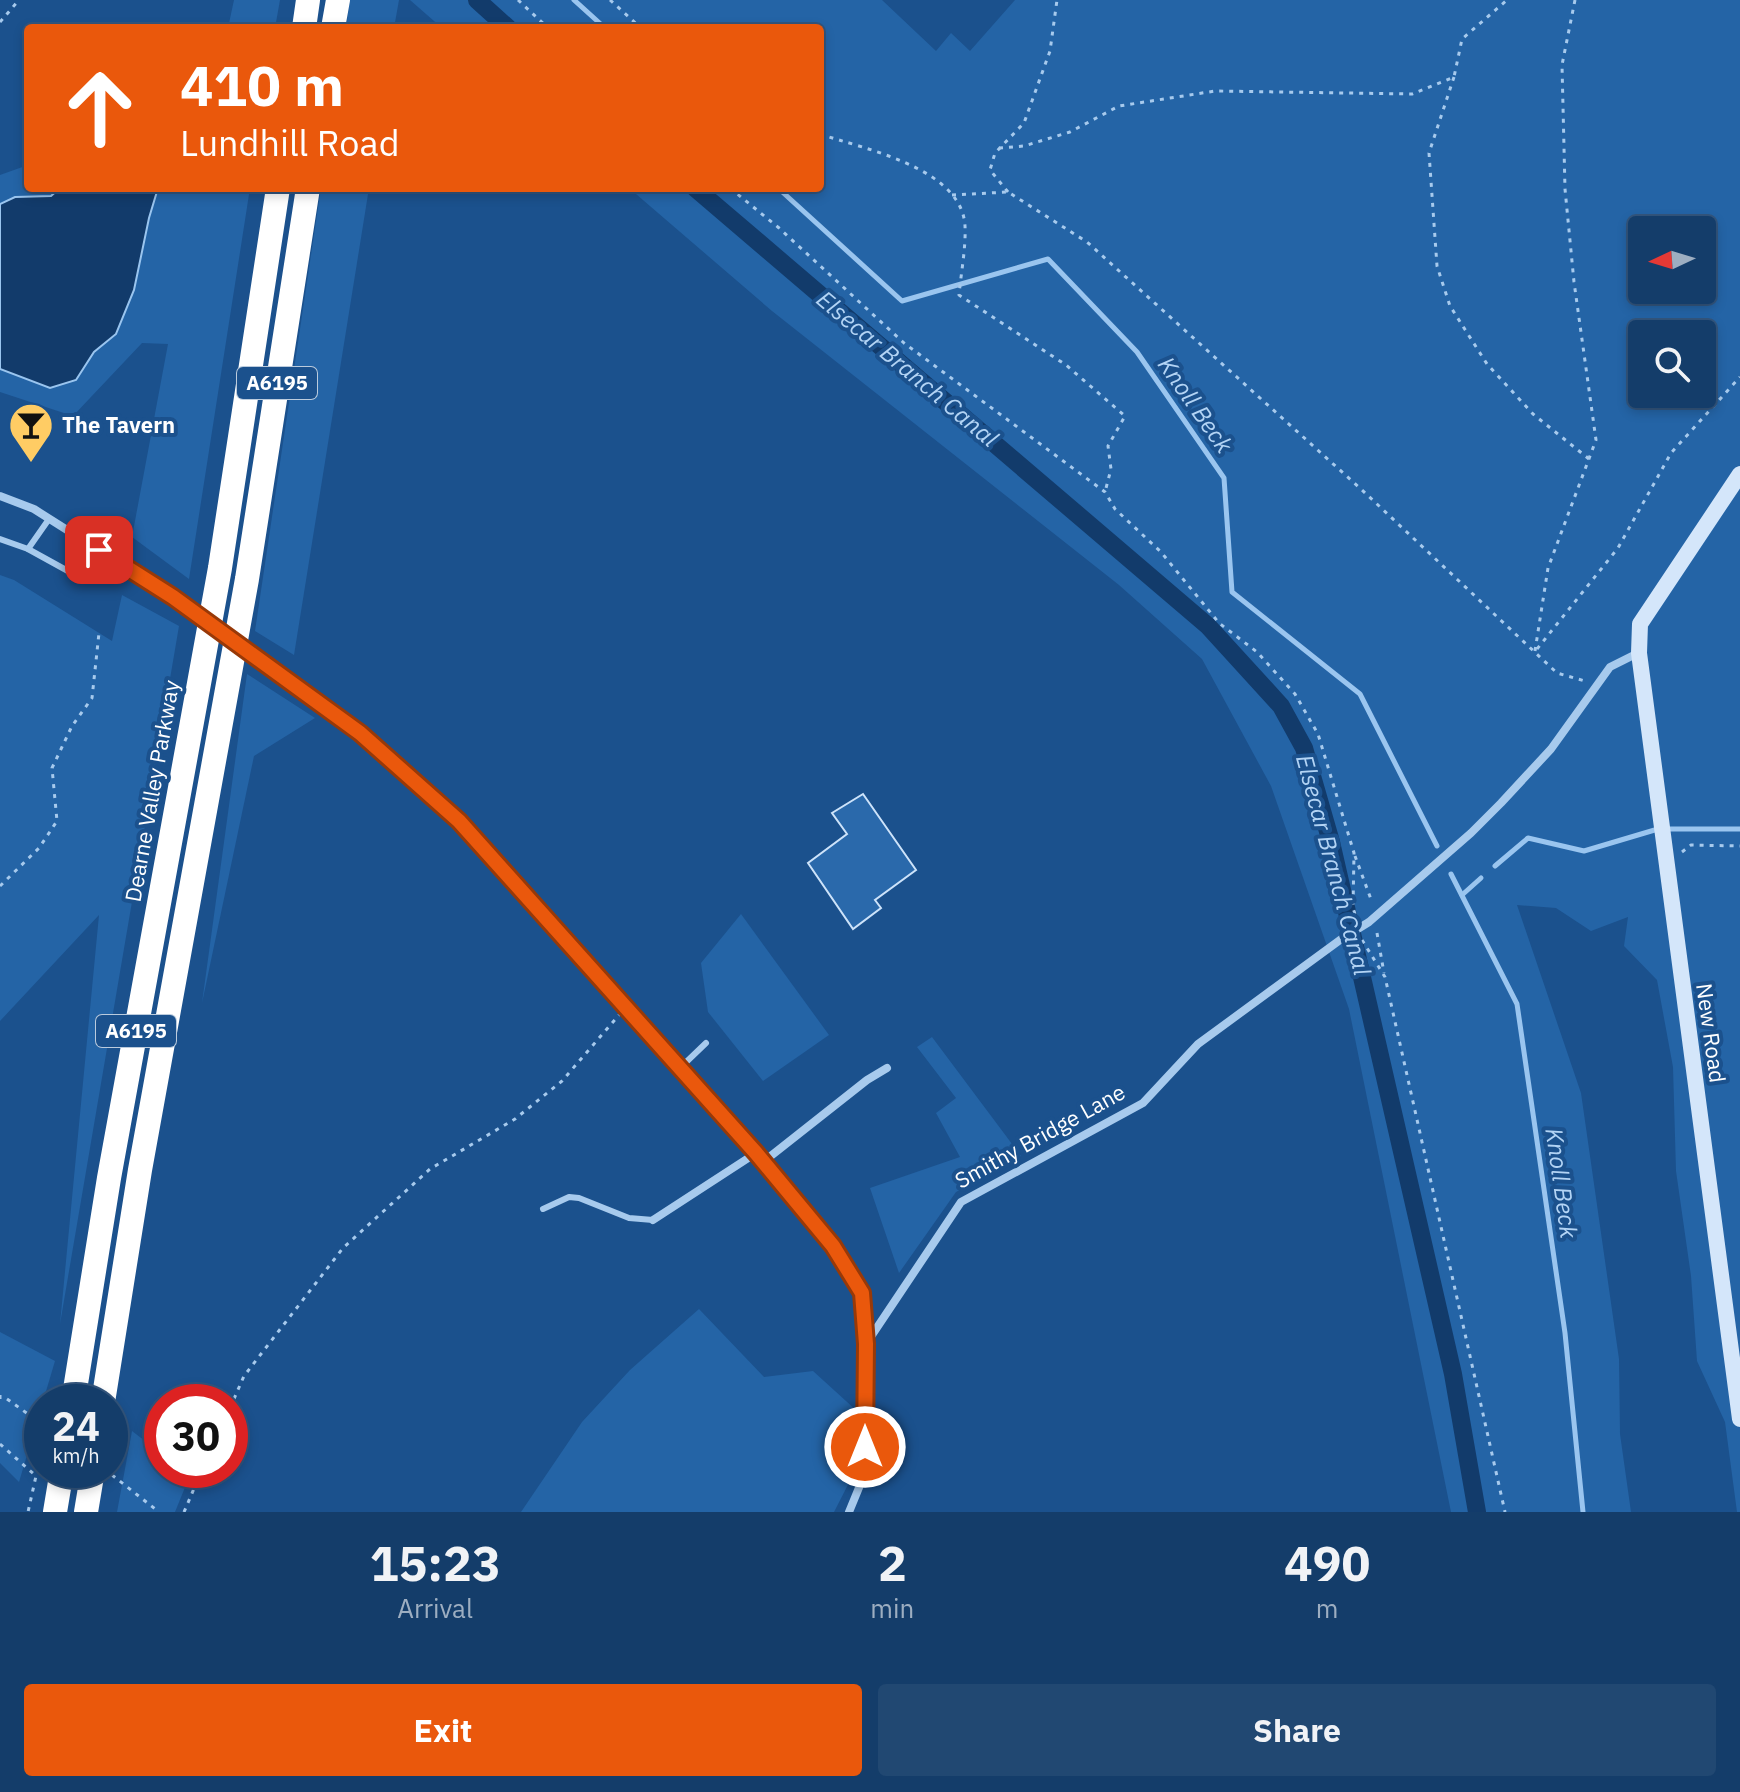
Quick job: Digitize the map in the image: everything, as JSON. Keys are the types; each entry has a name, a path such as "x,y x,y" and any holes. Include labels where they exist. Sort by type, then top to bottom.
{"highway":[{"path":"305,24 308,0"},
{"path":"334,24 338,0"},
{"name":"Dearne Valley Parkway","path":"76,1384 109,1178 220,568 277,192"},
{"name":"A6195","path":"106,1384 140,1170 247,579 307,192"},
{"path":"55,1512 59,1488"},
{"path":"86,1512 90,1488"}],"main road":[{"path":"1639,653 1640,624 1740,474"},
{"name":"New Road","path":"1639,653 1740,1419"}],"street":[{"path":"0,496 34,509 173,597 360,733 459,821 756,1153 833,1246 862,1293 866,1344 865,1473 849,1512"},
{"name":"Smithy Bridge Lane","path":"866,1344 961,1202 1143,1103 1198,1044 1369,922 1501,803 1551,749 1610,667 1639,653"},
{"path":"763,1162 867,1080 887,1068"},
{"path":"653,1220 756,1153"}],"lane":[{"path":"28,549 49,519"},
{"path":"0,539 28,549 77,576"},
{"path":"680,1068 706,1043"},
{"path":"543,1209 569,1197 579,1198 629,1218 653,1220"}],"path":[{"path":"0,22 19,0"},
{"path":"518,0 544,24"},
{"path":"610,0 637,24"},
{"path":"1057,0 1050,51 1024,123 995,153 990,170 1008,192 1087,242 1362,490 1557,673 1596,684"},
{"path":"1507,0 1462,39 1454,77 1429,153 1437,266 1450,306 1487,364 1533,414 1589,459"},
{"path":"1535,652 1548,568 1596,440 1574,282 1565,189 1562,65 1575,0"},
{"path":"999,148 1024,146 1070,132 1119,106 1215,91 1412,94 1454,77"},
{"path":"824,135 937,178 952,195 965,225 959,295 1066,365 1125,416 1108,446 1111,469 1105,492"},
{"path":"735,192 779,228 904,343 1105,492 1115,509 1161,552 1219,623 1257,652 1295,694 1318,734 1354,853 1353,908 1357,923"},
{"path":"952,195 1008,192"},
{"path":"1535,652 1618,548 1671,453 1740,377"},
{"path":"0,886 39,848 57,821 52,768 72,726 92,698 99,633"},
{"path":"1667,864 1691,845 1740,846"},
{"path":"1361,939 1385,977 1505,1512"},
{"path":"240,1384 343,1248 430,1169 515,1119 562,1081 626,1007"},
{"path":"7,1399 24,1411"},
{"path":"0,1444 36,1476 28,1512"},
{"path":"128,1487 159,1512"},
{"path":"184,1512 194,1488"}],"shaded area":[{"path":"234,0 280,0 276,24 229,24"},
{"path":"350,0 399,0 395,24 347,24"},
{"path":"410,0 882,0 936,51 951,33 970,51 1015,0 1740,0 1740,1512 1737,1512 1725,1422 1697,1361 1691,1276 1676,1171 1673,1067 1657,980 1624,946 1628,917 1591,931 1556,908 1517,905 1581,1093 1619,1359 1620,1434 1631,1512 1451,1512 1349,1009 1271,786 1202,659 1119,585 772,311 634,192 824,192 824,24 437,24"},
{"path":"24,166 24,192 56,192 51,196 15,197 0,204 0,175"},
{"path":"56,192 157,192 134,290 116,334 94,352 76,380 50,388 0,369 0,204 15,197 51,196"},
{"path":"157,192 249,192 189,579 132,537 168,344 142,343 73,416 0,392 0,369 50,388 76,380 94,352 116,334 134,290"},
{"path":"320,192 368,192 294,655 255,631"},
{"path":"0,575 14,580 112,641 122,595 179,626 60,1324 99,915 0,1021"},
{"path":"247,674 315,718 254,756 202,1003"},
{"path":"741,914 829,1035 763,1081 708,1012 701,963"},
{"path":"932,1037 1021,1156 956,1192 899,1273 870,1188 960,1157 936,1113 956,1098 917,1047"},
{"path":"699,1309 764,1377 813,1371 857,1411 854,1473 834,1512 521,1512 582,1422 630,1370"},
{"path":"0,1332 55,1361 48,1384 24,1384 24,1465 19,1482 0,1463"},
{"path":"132,1431 144,1440 144,1488 185,1488 175,1512 117,1512 121,1488 128,1488 128,1453"}],"building":[{"path":"863,794 916,870 875,900 881,908 853,929 808,863 847,834 832,813"}],"waterway":[{"name":"Elsecar Branch Canal","path":"477,0 504,24"},
{"name":"Knoll Beck","path":"574,0 601,24"},
{"name":"Elsecar Branch Canal","path":"700,192 1208,626 1281,706 1304,748 1331,842 1453,1374 1477,1512"},
{"name":"Knoll Beck","path":"782,192 902,301 1048,259 1137,352 1224,478 1232,592 1360,694 1437,846"},
{"path":"1495,866 1528,838 1584,851 1658,829 1740,829"},
{"name":"Knoll Beck","path":"1451,874 1517,1004 1565,1333 1583,1512"},
{"path":"1462,895 1481,878"}],"place":[{"name":"The Tavern","path":"31,464"}],"route":[{"path":"99,550 173,597 360,733 459,821 756,1153 833,1246 862,1293 866,1344 865,1447"}]}
